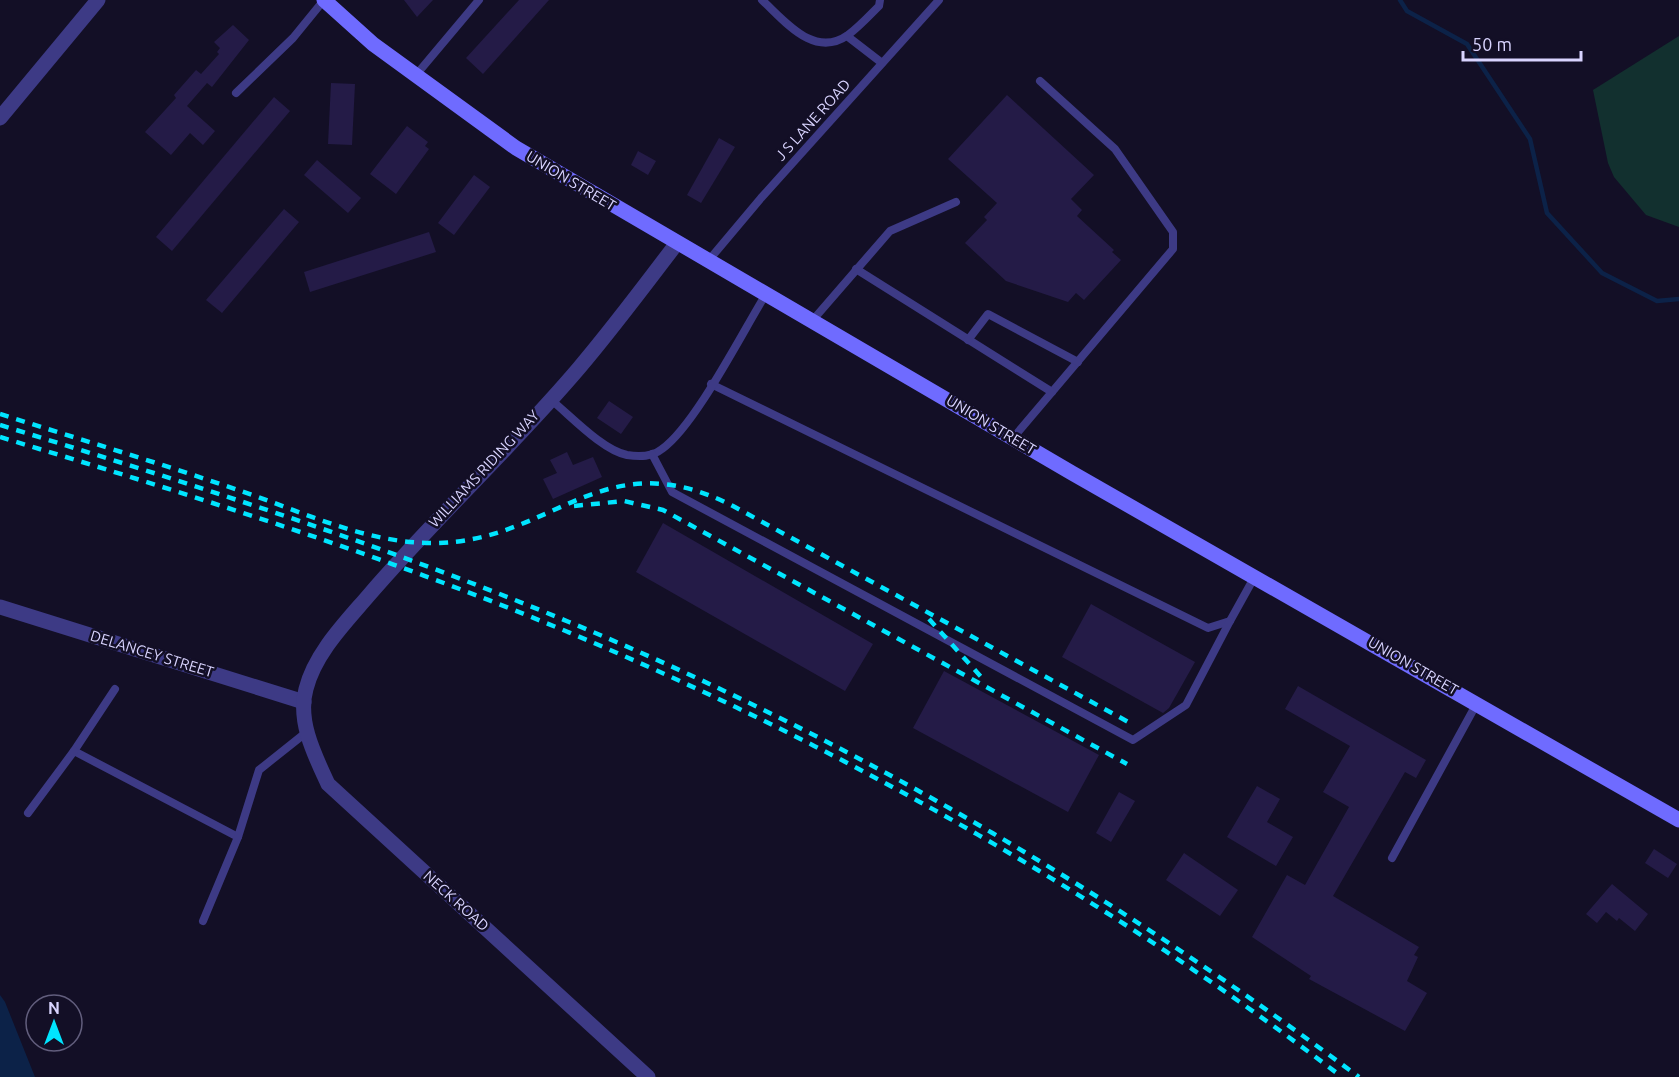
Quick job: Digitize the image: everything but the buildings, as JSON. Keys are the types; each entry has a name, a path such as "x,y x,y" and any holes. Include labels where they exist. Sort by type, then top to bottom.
{"main road":[{"name":"UNION STREET","path":"324,0 373,44 516,148 1013,438 1679,820"}],"street":[{"path":"0,118 98,0"},
{"name":"WILLIAMS RIDING WAY","path":"304,702 306,688 319,659 349,619 414,543 579,369 677,243"},
{"name":"DELANCEY STREET","path":"0,607 304,702"},
{"name":"NECK ROAD","path":"304,702 310,746 328,784 648,1077"}],"lane":[{"path":"236,93 293,38 324,0"},
{"path":"416,75 479,0"},
{"path":"762,0 809,40 820,43 847,36 879,6 880,0"},
{"name":"J S LANE ROAD","path":"709,260 939,0"},
{"path":"847,36 882,63"},
{"path":"1013,438 1173,249 1175,240 1173,232 1115,149 1040,81"},
{"path":"812,321 890,231 956,202"},
{"path":"856,268 1052,392"},
{"path":"550,399 601,441 625,454 644,457 652,454 662,449 690,419 766,294"},
{"path":"968,339 988,314 1078,362"},
{"path":"711,384 1208,628 1230,621"},
{"path":"652,454 672,492 1133,740 1186,705 1256,576"},
{"path":"28,813 115,689"},
{"path":"1392,858 1477,703"},
{"path":"203,921 238,837 259,770 308,731"},
{"path":"74,750 238,837"}],"green space":[{"path":"1679,36 1679,227 1646,215 1614,177 1608,163 1593,90"}],"water":[{"path":"0,995 5,1002 35,1077 0,1077"}],"waterway":[{"path":"1400,0 1407,11 1467,44 1530,139 1547,213 1602,273 1657,301 1679,299"}],"railway":[{"path":"0,414 208,480 334,525 409,542 434,543 476,538 513,527 579,499 612,488 648,483 687,488 733,506 1132,724"},
{"path":"0,425 216,493 429,567 569,622 777,717 879,769 1076,883 1172,945 1359,1077"},
{"path":"0,437 287,527 428,577 568,632 772,725 969,830 1065,887 1160,947 1342,1077"},
{"path":"574,506 624,501 663,510 1127,764"},
{"path":"929,619 983,679"}]}
